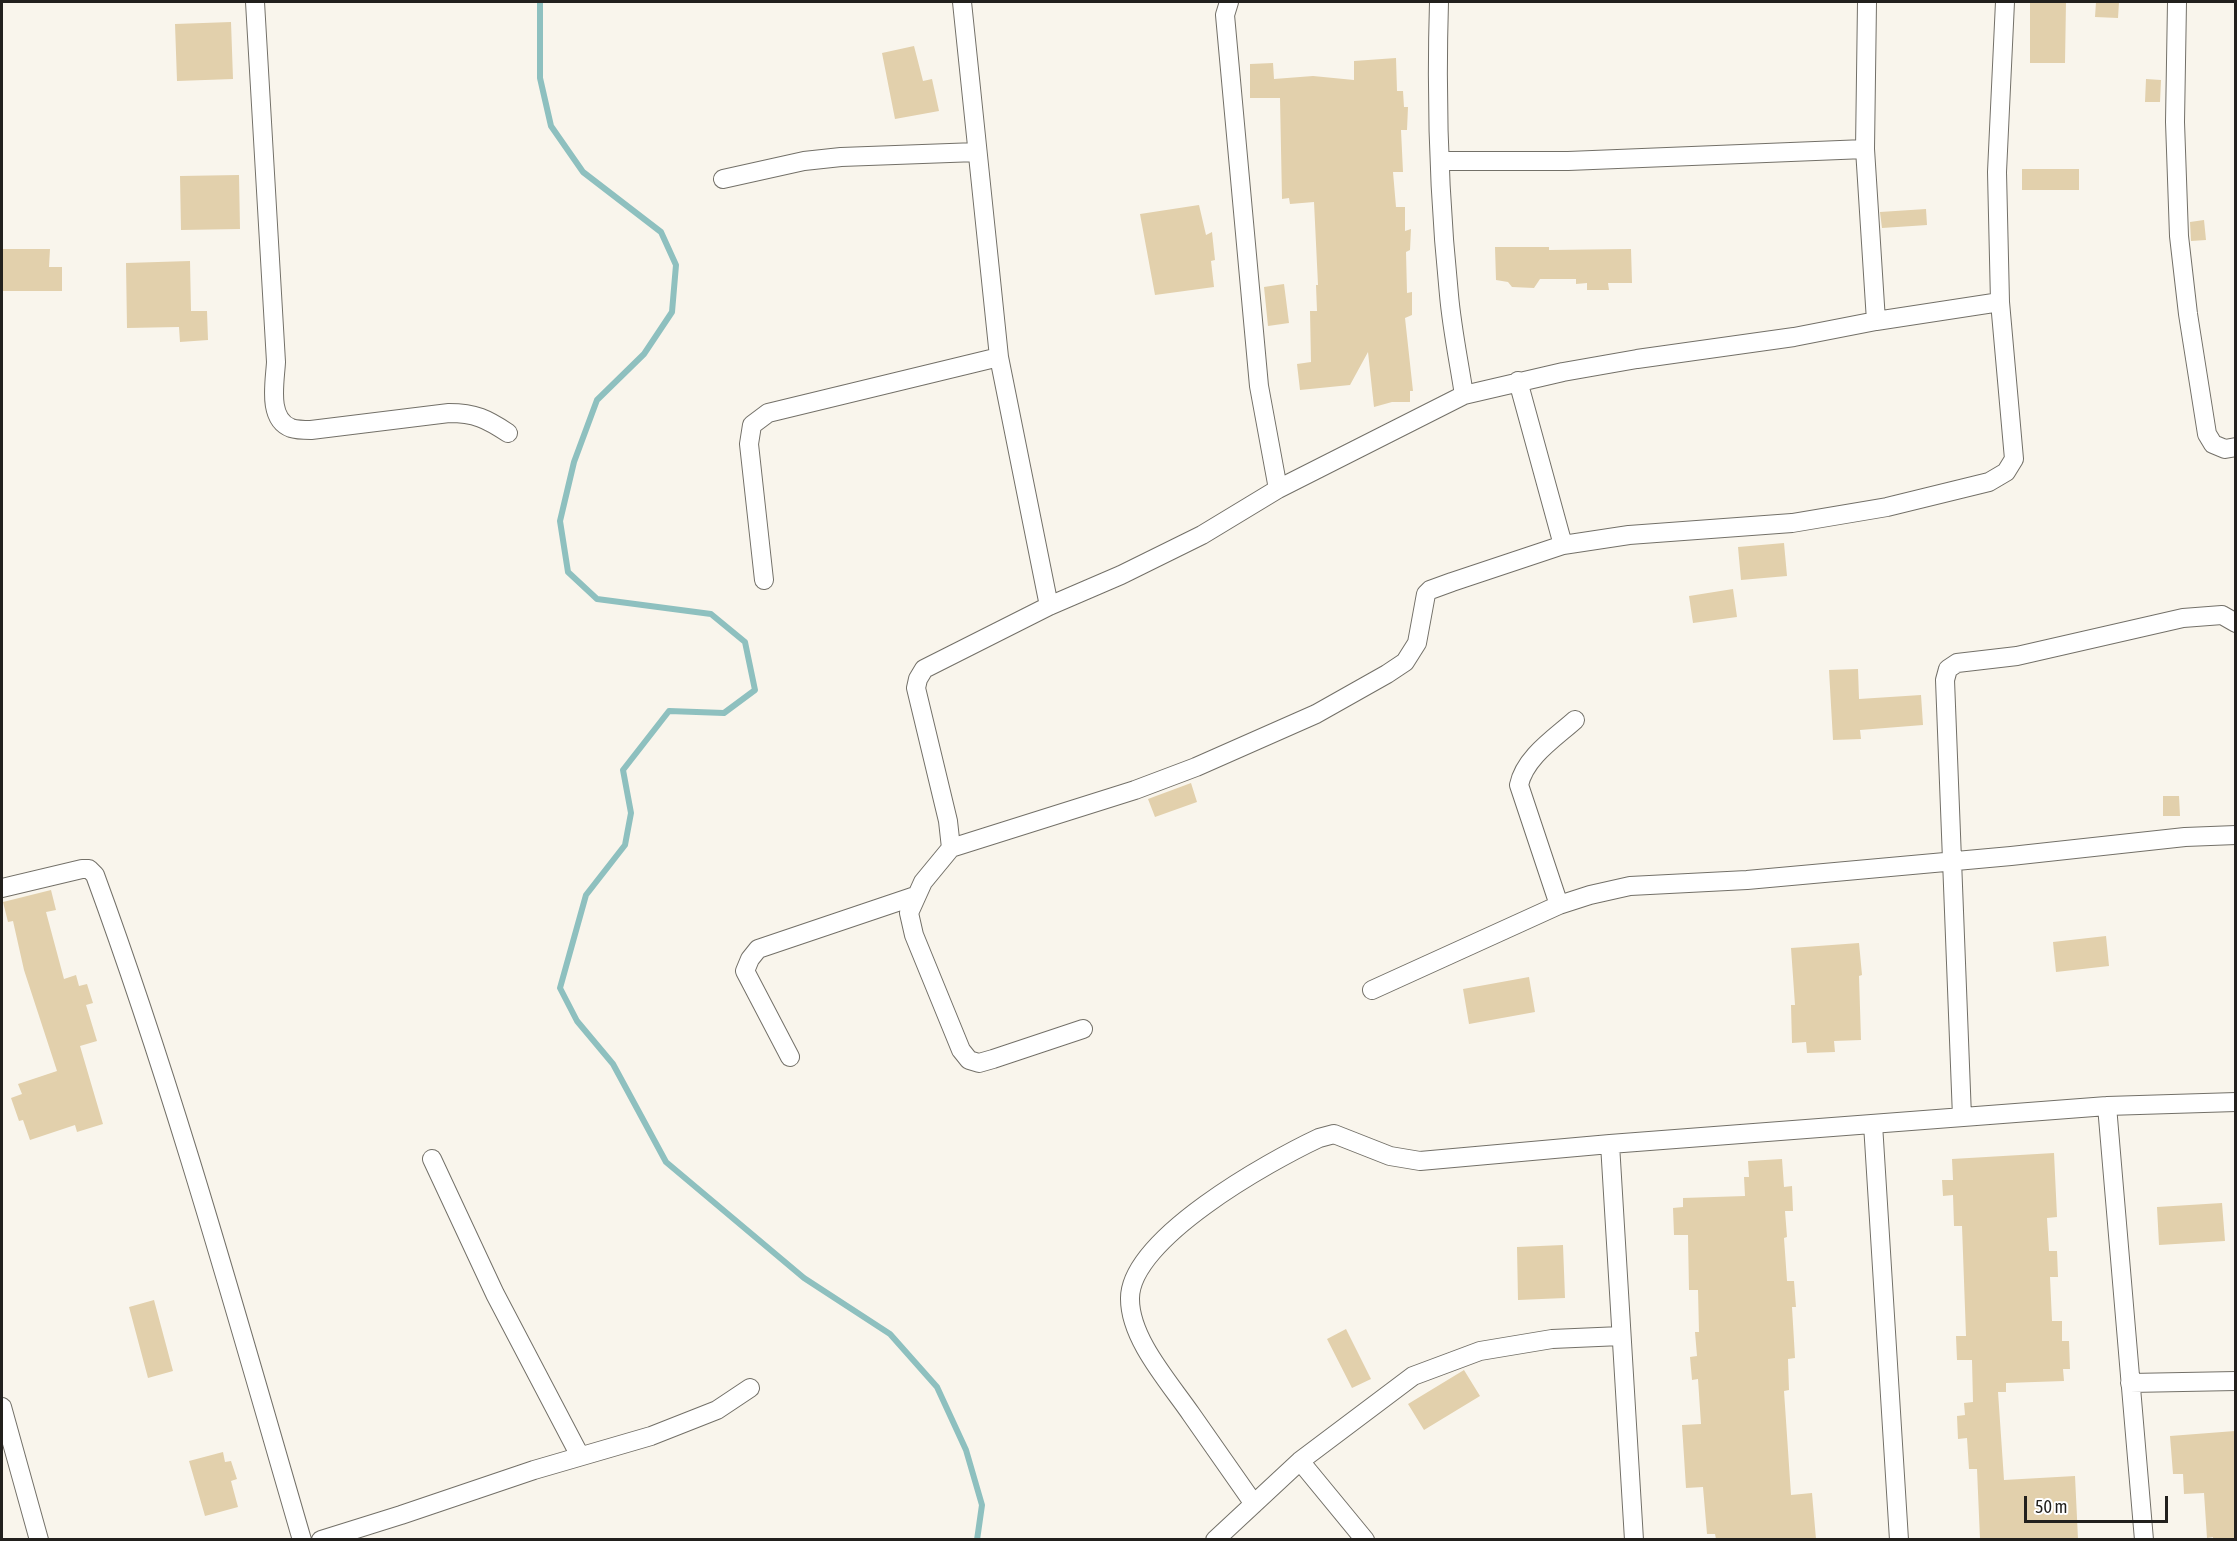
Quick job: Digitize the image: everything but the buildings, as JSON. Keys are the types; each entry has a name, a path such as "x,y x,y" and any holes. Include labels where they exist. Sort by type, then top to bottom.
{"street":[{"path":"255,2 276,362 275,407 281,422 292,428 311,430 449,413 471,413 508,433"},
{"path":"962,2 999,357 1049,606"},
{"path":"1228,2 1225,15 1258,374 1278,489"},
{"path":"1439,2 1437,82 1449,296 1464,396"},
{"path":"1868,2 1865,149 1876,321"},
{"path":"1083,1029 979,1063 969,1060 961,1050 914,935 909,913 923,882 951,848 1135,790 1196,767 1316,714 1405,662 1417,642 1424,599 1430,590 1563,545 1629,535 1792,522 1887,507 1989,482 2006,472 2014,459 2000,302 1997,172 2005,2"},
{"path":"2177,2 2175,122 2179,236 2188,314 2207,434 2213,444 2225,449 2235,447"},
{"path":"1441,161 1568,160 1865,149"},
{"path":"723,179 804,161 841,157 977,152"},
{"path":"951,848 948,821 916,688 924,669 1049,606 1121,575 1202,535 1278,489 1464,396 1518,381 1637,359 1794,337 1876,321 2000,302"},
{"path":"764,580 749,444 752,426 768,413 999,357"},
{"path":"1518,381 1563,545"},
{"path":"1962,1117 1953,861 1947,771 1945,680 1948,669 1958,663 2017,656 2182,618 2222,615 2235,623"},
{"path":"1559,905 1519,785 1521,775 1533,758 1575,720"},
{"path":"1372,990 1559,905 1630,886 1747,880 2185,837 2235,835"},
{"path":"2,888 82,869 89,869 95,875 138,994 221,1259 302,1539"},
{"path":"790,1057 745,971 750,959 758,949 915,896"},
{"path":"1254,1504 1148,1353 1132,1317 1129,1297 1136,1276 1151,1253 1167,1235 1231,1186 1302,1146 1334,1134 1390,1156 1420,1161 2107,1106 2235,1102"},
{"path":"2107,1106 2144,1539"},
{"path":"1872,1124 1899,1539"},
{"path":"1610,1144 1634,1539"},
{"path":"432,1159 495,1294 580,1456"},
{"path":"1215,1539 1300,1461 1413,1376 1480,1351 1552,1339 1621,1336"},
{"path":"2130,1383 2235,1381"},
{"path":"321,1539 580,1456 651,1436 717,1410 750,1388"},
{"path":"2,1407 39,1539"},
{"path":"1300,1461 1365,1539"}],"waterway":[{"path":"540,2 540,78 551,126 583,172 661,232 676,265 672,312 644,354 597,400 574,462 560,521 568,572 597,599 711,614 745,642 755,690 724,713 669,711 623,770 631,813 625,845 586,895 560,988 577,1021 613,1064 666,1162 804,1278 890,1334 937,1387 966,1450 982,1505 977,1540"}]}
